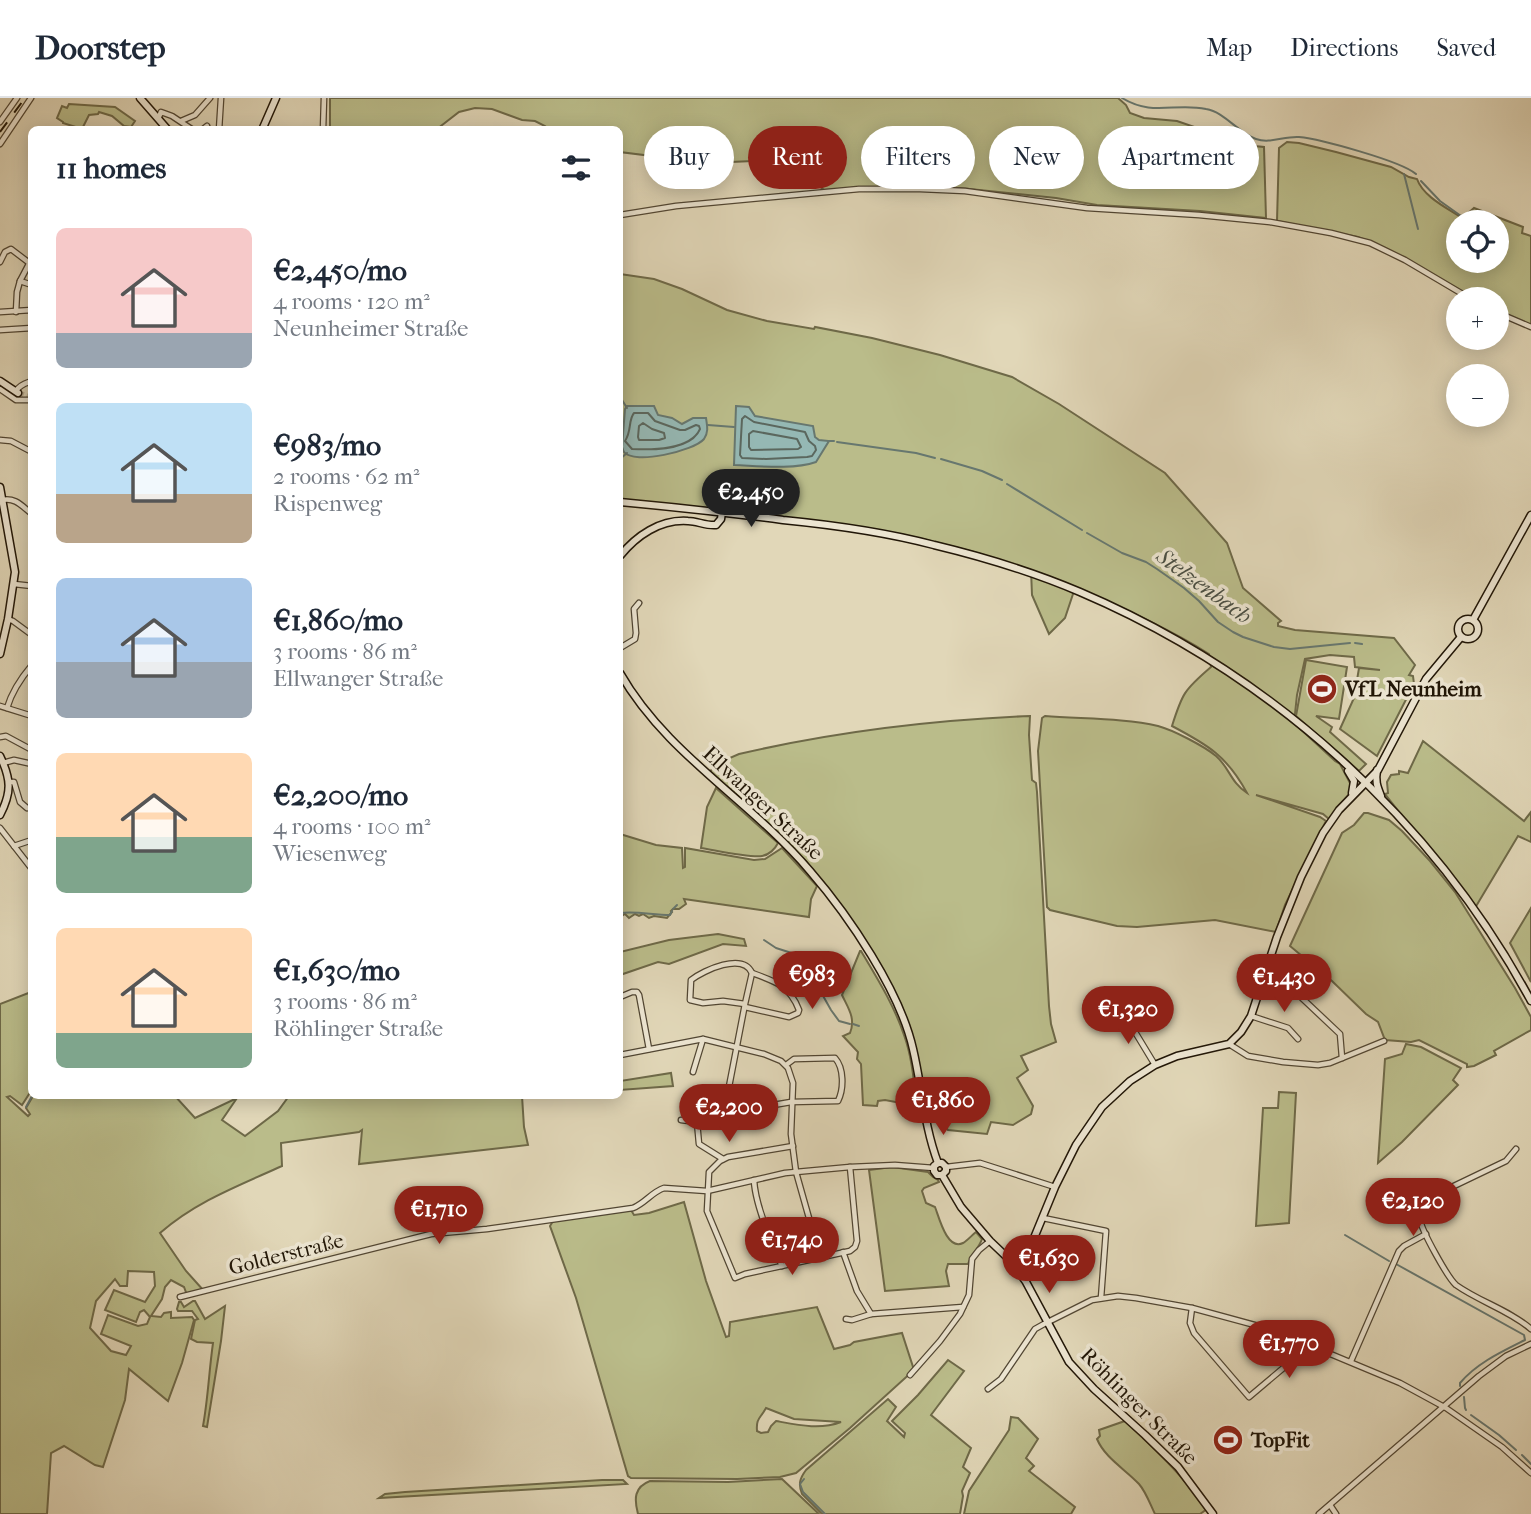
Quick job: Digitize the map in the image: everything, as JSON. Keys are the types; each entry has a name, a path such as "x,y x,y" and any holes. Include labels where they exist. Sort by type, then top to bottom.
{"street":[{"path":"0,122 17,98"},
{"path":"1,142 32,98"},
{"path":"139,98 164,126"},
{"path":"181,121 195,115 210,98"},
{"path":"219,126 221,98"},
{"path":"264,126 276,98"},
{"path":"323,126 324,98"},
{"path":"158,119 161,112 188,126"},
{"path":"623,215 676,206 859,189 965,191 1087,208 1270,222 1331,233 1370,243 1451,287"},
{"path":"0,262 5,252 11,249 28,261"},
{"path":"16,312 17,292 28,268"},
{"path":"20,281 28,284"},
{"path":"0,312 28,310"},
{"path":"1509,318 1531,327"},
{"path":"0,330 28,328"},
{"path":"0,382 17,392 19,386 28,382"},
{"path":"0,389 16,400 28,400"},
{"path":"0,440 11,440 28,450"},
{"path":"0,487 14,562 15,584 0,654"},
{"path":"2,500 16,501 28,511"},
{"path":"623,502 849,528 932,544 1009,566 1079,592 1143,621 1188,646 1269,700 1366,783 1461,891 1498,945 1531,1001"},
{"path":"623,553 639,537 654,528 675,521 716,525 722,512"},
{"path":"1473,620 1531,515"},
{"path":"15,584 28,586"},
{"path":"623,646 635,639 634,609 639,603"},
{"path":"1466,618 1473,620 1478,626 1477,634 1469,639 1461,636 1459,623 1466,618"},
{"path":"8,619 28,632"},
{"path":"1384,801 1376,786 1378,770 1426,679 1461,636"},
{"path":"7,708 19,681 28,670"},
{"name":"Ellwanger Straße","path":"623,678 643,709 665,734 757,817 808,868 865,946 894,998 907,1028 936,1166"},
{"path":"0,706 28,715"},
{"path":"0,737 6,736 28,748"},
{"path":"0,816 7,799 9,782 2,760 28,763"},
{"path":"1055,1187 980,1163 946,1167 942,1163 936,1166 937,1175 942,1175 961,1207 1011,1261 1034,1238 1076,1145 1102,1107 1130,1080 1155,1065 1177,1056 1229,1044 1241,1032 1251,1016 1277,937 1306,866 1323,833 1353,791 1354,781 1343,762"},
{"path":"1347,800 1378,770"},
{"path":"9,782 14,782 20,802 27,808"},
{"path":"0,828 28,864"},
{"path":"15,846 28,841"},
{"path":"681,1120 697,1122 727,1097 745,1006 752,973 747,966 720,965 691,980 690,1000 703,1003 723,1001 745,1006 789,1017 798,1013 796,1002 788,990 779,983 752,973"},
{"path":"1268,967 1340,1034 1342,1058"},
{"path":"623,996 632,992 639,995 649,1049"},
{"path":"1129,1015 1132,1027 1155,1065"},
{"path":"1251,1016 1288,1028 1298,1039"},
{"path":"693,1072 702,1040"},
{"path":"623,1054 702,1040 764,1054 786,1065 793,1083 791,1102 796,1172 820,1257"},
{"path":"1229,1044 1248,1056 1318,1065 1384,1041"},
{"path":"727,1097 738,1111 791,1102 838,1101 842,1094 841,1064 835,1058 794,1059 786,1065"},
{"path":"697,1122 699,1144 723,1159"},
{"path":"793,1146 723,1159 709,1172 707,1211 735,1278 850,1251 855,1247 857,1241 850,1167"},
{"path":"1516,1149 1506,1161 1429,1199 1421,1210 1420,1220 1452,1280 1531,1329"},
{"name":"Golderstraße","path":"180,1297 431,1234 633,1208 642,1205 664,1188 707,1191 796,1172 895,1165 936,1166"},
{"path":"942,1175 946,1167"},
{"path":"754,1180 758,1203 782,1266"},
{"path":"1043,1218 1106,1231 1101,1298"},
{"path":"1351,1362 1399,1251 1404,1245 1426,1234"},
{"path":"910,1375 940,1341 964,1307 969,1295 972,1259 990,1241"},
{"path":"843,1252 857,1291 872,1314"},
{"name":"Röhlinger Straße","path":"1011,1261 1026,1282 1064,1356 1081,1376 1178,1467 1213,1514"},
{"path":"988,1389 1001,1379 1035,1329 1092,1300 1118,1296 1136,1298 1192,1308 1273,1330 1400,1383 1443,1406 1502,1447 1531,1472"},
{"path":"846,1320 872,1314 964,1307"},
{"path":"1192,1308 1190,1323 1194,1333 1248,1397 1300,1354 1307,1343"},
{"path":"1319,1514 1488,1368 1531,1344"},
{"path":"1330,1505 1336,1514"}],"green space":[{"path":"330,98 1118,98 1130,113 1191,126 1098,126 1098,189 1259,189 1259,146 1264,147 1266,218 1097,205 970,189 975,189 975,126 861,126 861,188 847,189 847,126 748,126 748,161 734,162 734,126 644,126 644,155 623,152 623,126 545,126 492,109 475,108 459,112 441,126 330,126"},
{"path":"69,104 115,107 135,121 132,126 124,126 112,116 99,112 89,115 84,126 72,126 57,118 62,106 67,108"},
{"path":"1287,142 1391,167 1417,179 1429,196 1449,210 1446,210 1446,273 1509,273 1509,222 1523,227 1522,233 1531,236 1531,325 1509,316 1509,287 1454,287 1410,261 1358,237 1277,221 1279,148"},
{"path":"623,274 654,279 727,310 767,321 872,338 1012,377 1059,404 1165,473 1227,543 1243,588 1281,621 1278,626 1295,630 1394,638 1415,665 1409,675 1413,676 1414,684 1377,756 1340,729 1354,698 1359,668 1380,670 1355,667 1354,657 1330,655 1305,659 1294,723 1340,764 1351,785 1349,794 1329,819 1323,814 1256,795 1326,821 1285,905 1276,932 1215,920 1137,927 1117,926 1050,910 1047,907 1038,751 1042,718 1045,716 1131,721 1164,728 1216,756 1237,785 1247,793 1240,780 1216,753 1172,726 1185,693 1211,667 1209,654 1144,618 1075,588 1065,618 1049,634 1032,595 1031,570 927,540 849,528 623,502"},
{"name":"VfL Neunheim","path":"1306,660 1347,667 1339,719 1316,716 1332,727 1330,732 1366,764 1359,771 1296,716"},
{"path":"1030,716 1029,735 1032,780 1036,783 1037,792 1049,1006 1056,1042 1021,1056 1028,1070 1017,1078 1033,1106 1031,1114 1013,1125 991,1122 987,1134 948,1130 926,1107 914,1043 900,1006 830,893 806,861 710,771 739,754 811,739 920,724"},
{"path":"1423,741 1524,821 1531,812 1531,842 1518,836 1475,908 1385,794 1388,793 1387,782 1391,775 1399,774 1399,771 1408,773"},
{"path":"716,788 778,843 772,851 756,856 701,848 707,807"},
{"path":"1364,813 1389,820 1430,861 1455,892 1531,1017 1531,1030 1494,1051 1496,1055 1474,1066 1467,1067 1467,1064 1419,1040 1385,1040 1378,1022 1290,946 1342,833 1354,825"},
{"path":"623,835 656,845 682,848 683,868 685,848 754,860 765,859 782,848 817,886 811,899 809,917 684,899 686,904 679,909 673,909 667,918 649,918 643,914 635,914 629,918 623,915"},
{"path":"1531,908 1531,982 1510,943"},
{"path":"718,934 744,939 746,946 723,944 669,964 658,962 623,974 623,951 669,940"},
{"path":"860,951 885,992 907,1043 917,1106 885,1100 878,1101 877,1106 863,1105 858,1052 843,1036 850,1033 852,1023 851,1013 842,995"},
{"path":"28,993 28,1096 22,1105 10,1096 7,1097 28,1116 30,1114 26,1108 31,1099 178,1099 195,1118 236,1099 222,1120 245,1136 278,1111 287,1099 522,1099 528,1145 359,1164 362,1130 281,1143 282,1166 203,1203 160,1233 186,1271 204,1291 187,1295 184,1287 171,1280 151,1316 161,1317 164,1313 171,1312 171,1318 192,1317 194,1320 168,1401 129,1369 125,1400 103,1467 64,1446 51,1453 47,1514 0,1514 0,1004","holes":["128,1271 154,1272 155,1286 145,1302 114,1290 105,1310 136,1322 140,1312 144,1310 150,1317 147,1324 138,1326 108,1315 101,1334 131,1346 126,1355 111,1351 90,1328 96,1301 115,1279 120,1286 127,1286"]},
{"path":"1406,1044 1421,1047 1461,1068 1453,1080 1458,1085 1378,1163 1385,1059 1402,1054"},
{"path":"671,1073 673,1086 623,1090 623,1081"},
{"path":"1279,1092 1296,1093 1289,1223 1256,1226 1263,1108 1278,1108"},
{"path":"892,1167 928,1172 938,1180 939,1182 922,1191 926,1203 935,1207 952,1242 963,1243 976,1232 982,1239 968,1264 948,1264 946,1271 949,1286 885,1291 869,1170"},
{"path":"684,1202 706,1281 726,1337 729,1336 730,1322 817,1307 834,1349 854,1342 902,1333 914,1370 796,1473 780,1477 737,1479 631,1478 628,1476 576,1298 550,1226 553,1221 631,1210 634,1215","holes":["766,1408 794,1419 841,1422 817,1426 776,1421 768,1432 757,1431 758,1421"]},
{"path":"193,1301 205,1319 225,1306 207,1427 203,1426 213,1343 191,1339 195,1320 198,1319 192,1311 177,1309 179,1302 184,1307"},
{"path":"948,1360 964,1371 931,1415 971,1448 963,1467 970,1473 962,1491 960,1514 822,1514 802,1494 800,1481 806,1470 888,1399 896,1407 887,1421 904,1437 905,1433 892,1421"},
{"path":"1011,1417 1018,1418 1038,1439 1026,1458 1034,1466 1029,1471 1075,1507 1071,1514 964,1514 969,1491 1009,1430"},
{"path":"1125,1421 1168,1463 1207,1509 1200,1514 1155,1514 1141,1487 1110,1458 1097,1439 1100,1436 1099,1430"},
{"path":"782,1479 819,1514 638,1514 638,1490 650,1481 728,1482"},
{"path":"623,1480 627,1484 379,1498 385,1494 405,1492"}],"water":[{"path":"627,406 654,406 658,415 672,418 682,424 693,418 706,418 707,434 698,444 677,452 651,457 630,456 623,450"},
{"path":"736,406 749,407 755,416 813,426 815,437 829,441 816,462 776,467 734,465"}],"waterway":[{"path":"1122,98 1144,107 1206,109 1219,114 1256,139 1267,141 1299,137 1324,142 1378,157 1416,174"},
{"path":"1404,174 1418,229"},
{"path":"1421,181 1453,210"},
{"path":"623,402 627,408"},
{"name":"Stelzenbach","path":"708,425 734,427"},
{"name":"Stelzenbach","path":"828,441 834,441"},
{"name":"Stelzenbach","path":"837,442 935,458"},
{"name":"Stelzenbach","path":"623,456 627,453"},
{"name":"Stelzenbach","path":"941,459 1002,480"},
{"name":"Stelzenbach","path":"1007,484 1082,530"},
{"name":"Stelzenbach","path":"1087,533 1157,569 1199,601 1218,622 1243,637 1290,649 1350,643"},
{"name":"Stelzenbach","path":"1355,643 1362,644"},
{"path":"673,909 677,905"},
{"path":"623,913 670,915 672,911"},
{"path":"764,940 776,948 801,956 805,963"},
{"path":"809,971 839,1021 850,1024"},
{"path":"853,1024 859,1026"},
{"path":"26,1107 30,1099"},
{"path":"1345,1235 1389,1261"},
{"path":"1396,1264 1524,1335 1525,1340 1482,1364 1467,1376 1460,1386"},
{"path":"1464,1397 1466,1410"},
{"path":"1471,1415 1516,1450"},
{"path":"1522,1455 1531,1464"},
{"path":"804,1479 800,1484 803,1492 825,1514"}],"tunnel":[{"path":"18,393 28,397"}],"railway":[{"path":"0,132 25,98"}],"place":[{"name":"VfL Neunheim","path":"1322,689"},
{"name":"TopFit","path":"1228,1440"}]}
